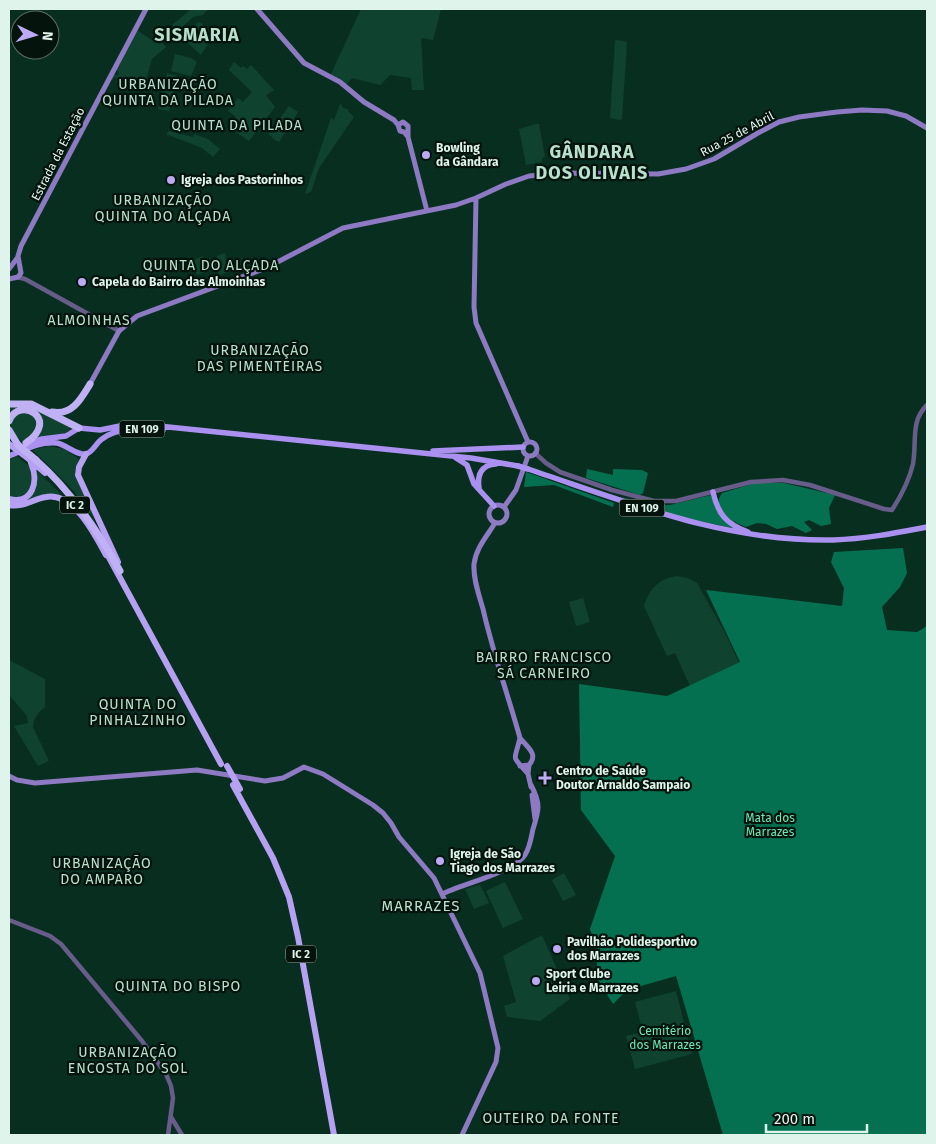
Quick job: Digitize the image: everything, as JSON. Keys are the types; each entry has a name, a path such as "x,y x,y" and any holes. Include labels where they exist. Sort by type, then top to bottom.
{"highway":[{"path":"41,409 60,413 69,410 80,400 90,384"},
{"path":"9,404 27,404 79,428"},
{"path":"9,421 11,415 21,410 28,410 37,416 40,424 39,432 26,443"},
{"path":"9,430 18,445 63,486 81,507 120,571"},
{"path":"9,441 18,445"},
{"name":"IC 2","path":"9,441 32,459 57,485 100,540 276,855 292,894 300,930 336,1135"},
{"path":"86,454 79,467 78,475 117,560 120,571"},
{"path":"9,499 21,499 31,492 35,477 32,459"},
{"path":"9,505 20,505 48,496 56,496 67,500 86,522 110,560"},
{"name":"IC 2","path":"120,571 273,858 289,897 336,1135"}],"main road":[{"name":"Estrada da Estação","path":"15,277 14,266 21,246 146,9"},
{"path":"256,9 304,63 337,80 364,102 400,124 407,124 405,131 427,211"},
{"name":"Rua 25 de Abril","path":"119,331 137,316 266,268 344,228 427,211 476,198 496,188 534,175 552,173 651,174 686,169 714,159 779,122 799,117 837,112 887,111 906,116 927,128"},
{"path":"476,198 475,316 477,328 528,442 536,446 535,453 528,456 516,490 504,507"},
{"path":"9,273 15,277"},
{"path":"90,384 119,331"},
{"name":"EN 109","path":"79,428 100,430 139,424 192,431 425,453 504,463 528,469 653,512 720,529 760,536 834,540 927,527"},
{"path":"9,450 26,443 71,434 79,428"},
{"path":"90,429 95,435 96,445"},
{"name":"EN 109","path":"86,454 105,436 126,430 192,431"},
{"path":"71,434 69,442 72,449"},
{"path":"425,453 434,451 510,449 523,447 528,442"},
{"path":"9,456 44,443 61,444 78,454 86,454"},
{"path":"523,447 524,453 528,456"},
{"path":"452,456 467,465 474,484 494,506"},
{"path":"479,488 478,477 482,469 490,464 504,463"},
{"path":"712,492 716,507 722,515 733,525 760,536"},
{"path":"494,506 504,507 507,512 507,518 502,523 495,523 490,519 490,510 494,506"},
{"path":"442,894 503,870 518,862 526,852 535,825 535,808 528,774 533,755 520,738 475,580 474,566 477,554 495,523"},
{"path":"520,738 514,758 528,774"},
{"path":"517,750 527,747"},
{"path":"520,766 529,765"},
{"path":"9,776 21,781 48,782 198,770 252,780 270,780 286,777 302,767 306,767 323,774 373,805 383,813 410,851 432,876 480,973 498,1050 496,1062 462,1135"}],"street":[{"path":"15,277 25,279 119,331"},
{"path":"535,453 546,464 560,472 612,490 651,500 676,501 755,481 788,480 826,490 884,510 892,510 909,479 914,458 918,415 927,405"},
{"path":"9,920 50,936 61,944 163,1069 171,1086 173,1098 172,1117 168,1135"},
{"path":"172,1117 180,1134"},
{"path":"169,1129 180,1134"}],"green space":[{"path":"191,9 208,9 203,15 193,17 178,31 172,25"},
{"path":"361,9 441,9 433,40 421,38 424,90 412,90 411,78 390,75 380,85 352,78 347,84 331,74"},
{"path":"198,22 214,34 201,55 183,38"},
{"path":"137,30 156,43 159,39 166,47 152,59 144,87 138,84 135,88 128,89 116,82 118,79 115,77 113,80 111,79 114,74 117,76 119,73 117,70"},
{"path":"616,40 627,43 622,119 620,120 610,118"},
{"path":"175,54 191,58 197,62 191,76 171,71"},
{"path":"234,62 241,68 243,66 247,69 251,65 274,90 266,95 275,107 249,141 229,127 236,117 228,111 238,98 243,102 252,92 229,70"},
{"path":"167,73 178,76 169,111 158,109"},
{"path":"340,104 349,110 354,117 319,168 311,192 305,194 331,118 334,120"},
{"path":"289,106 298,112 279,142 268,134"},
{"path":"539,124 545,157 542,158 542,162 526,165 519,129"},
{"path":"169,131 193,137 194,134 208,139 220,149 213,157 202,148 166,134"},
{"path":"225,253 229,272 219,275 217,268 197,275 192,261 203,256 206,262"},
{"path":"9,406 28,406 73,427 64,434 38,437 42,428 33,410 9,417"},
{"path":"19,413 28,413 35,418 37,430 23,442 15,435 11,427 12,420"},
{"path":"49,446 65,449 79,459 75,470 76,475 97,522 74,491 33,450"},
{"path":"17,456 31,468 33,480 28,493 19,498 9,497 9,460"},
{"path":"587,469 613,475 613,469 642,470 648,473 643,493 640,495 586,478"},
{"path":"36,470 62,495 44,495 26,502"},
{"path":"526,472 614,503 613,507 554,485 524,487"},
{"path":"755,483 784,483 835,495 829,508 831,524 821,526 809,520 804,522 812,530 806,533 792,526 777,529 766,524 757,523 746,527 730,519 721,510 719,505 722,493"},
{"path":"711,495 716,509 732,528 682,517 620,497 659,505 670,505"},
{"name":"Mata dos Marrazes","path":"903,548 907,573 900,587 882,607 887,630 917,632 927,626 927,1135 723,1135 676,976 627,990 613,1004 598,980 596,949 590,929 615,856 581,810 579,684 667,696 740,662 706,590 842,606 844,588 831,562 834,552"},
{"path":"670,577 688,578 697,583 724,631 739,663 690,686 675,653 667,656 644,606 655,586"},
{"path":"583,598 590,622 576,626 569,602"},
{"path":"9,660 45,679 45,707 36,716 33,727 49,761 38,766 14,726 28,723 27,716 9,695"},
{"path":"564,873 576,895 563,901 552,880"},
{"path":"505,882 523,919 503,928 486,891"},
{"path":"480,885 489,903 474,909 465,889"},
{"name":"Sport Clube Leiria e Marrazes","path":"542,935 570,999 540,1021 507,1017 504,1006 516,1002 503,956"},
{"name":"Cemitério dos Marrazes","path":"676,991 692,1054 635,1069 626,1036 643,1032 635,1002"}],"place":[{"name":"Bowling da Gândara","path":"426,155"},
{"name":"Igreja dos Pastorinhos","path":"171,180"},
{"name":"Capela do Bairro das Almoinhas","path":"82,282"},
{"name":"Centro de Saúde Doutor Arnaldo Sampaio","path":"545,778"},
{"name":"Igreja de São Tiago dos Marrazes","path":"440,861"},
{"name":"Pavilhão Polidesportivo dos Marrazes","path":"557,949"},
{"name":"Sport Clube Leiria e Marrazes","path":"536,981"}],"district":[{"name":"SISMARIA","path":"197,35"},
{"name":"URBANIZAÇÃO QUINTA DA PILADA","path":"168,92"},
{"name":"QUINTA DA PILADA","path":"237,125"},
{"name":"GÂNDARA DOS OLIVAIS","path":"592,162"},
{"name":"URBANIZAÇÃO QUINTA DO ALÇADA","path":"163,208"},
{"name":"QUINTA DO ALÇADA","path":"211,265"},
{"name":"ALMOINHAS","path":"89,320"},
{"name":"URBANIZAÇÃO DAS PIMENTEIRAS","path":"260,358"},
{"name":"BAIRRO FRANCISCO SÁ CARNEIRO","path":"544,666"},
{"name":"QUINTA DO PINHALZINHO","path":"138,712"},
{"name":"URBANIZAÇÃO DO AMPARO","path":"102,872"},
{"name":"MARRAZES","path":"421,906"},
{"name":"QUINTA DO BISPO","path":"178,986"},
{"name":"URBANIZAÇÃO ENCOSTA DO SOL","path":"128,1060"},
{"name":"OUTEIRO DA FONTE","path":"551,1118"}]}
